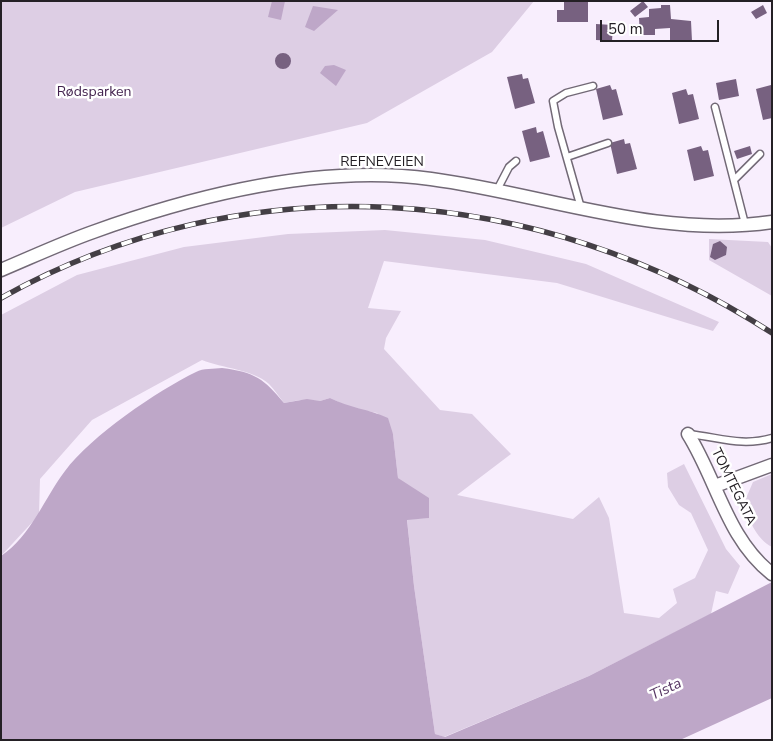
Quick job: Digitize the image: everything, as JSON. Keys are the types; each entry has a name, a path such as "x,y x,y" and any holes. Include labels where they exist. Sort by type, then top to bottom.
{"street":[{"name":"REFNEVEIEN","path":"1,270 92,232 181,203 296,181 370,176 430,178 581,208 675,223 723,226 772,222"},
{"name":"TOMTEGATA","path":"688,434 740,537 753,556 769,572"},
{"path":"715,486 772,465"}],"lane":[{"path":"581,208 554,101 566,93 592,86"},
{"path":"715,107 746,224"},
{"path":"567,157 608,143"},
{"path":"734,180 760,154"},
{"path":"498,190 509,167 516,161"},
{"path":"688,434 738,443 750,443 772,438"}],"green space":[{"name":"Rødsparken","path":"1,1 534,1 492,52 367,123 75,192 1,228"},
{"path":"385,230 485,240 586,264 719,322 713,331 557,283 384,261 368,308 401,311 386,338 384,349 440,410 472,414 511,454 457,495 573,519 599,497 609,518 624,613 659,618 677,603 673,589 695,578 708,550 691,513 679,505 668,487 667,473 684,464 726,549 740,566 728,594 716,591 711,614 589,676 444,737 435,734 414,586 407,519 429,518 398,478 393,434 377,413 348,407 330,398 320,401 300,400 284,403 263,379 246,372 202,360 92,420 40,479 39,515 1,556 1,315 77,275 184,247 288,234"},
{"path":"709,239 768,242 772,248 772,296 709,260"},
{"path":"772,474 772,547 761,539 757,533 744,503 753,482"}],"water":[{"path":"272,1 285,1 281,20 268,17"},
{"path":"313,6 338,10 314,31 305,27"},
{"path":"334,65 346,70 336,86 320,73 325,66"},
{"name":"Tista","path":"222,368 243,372 258,378 271,388 284,403 307,399 320,401 330,398 388,418 393,434 398,478 429,498 429,518 407,520 414,586 435,734 445,737 589,676 772,582 772,698 680,740 1,740 1,556 21,538 65,471 91,443 144,402 180,380 205,369"}],"building":[{"path":"564,1 588,1 588,22 557,22 557,10 564,10"},
{"path":"643,1 648,7 635,17 630,11"},
{"path":"661,5 670,5 671,19 691,21 692,41 670,42 670,28 655,29 655,35 640,35 639,18 649,17 649,9 661,8"},
{"path":"763,5 767,13 756,19 751,12"},
{"path":"596,24 613,25 612,41 596,40"},
{"path":"283,53 291,61 283,69 275,61"},
{"path":"522,74 523,79 528,78 535,103 515,109 507,77"},
{"path":"736,79 739,96 719,100 716,83"},
{"path":"610,85 612,90 616,89 623,115 603,120 596,89"},
{"path":"771,85 772,118 763,120 756,89"},
{"path":"686,89 688,95 693,94 699,119 679,124 672,93"},
{"path":"536,127 537,133 543,131 550,157 530,162 522,131"},
{"path":"624,139 625,144 630,143 637,169 617,174 610,143"},
{"path":"701,146 703,151 708,150 714,176 694,181 687,150"},
{"path":"750,146 752,154 737,159 734,151"},
{"path":"720,241 727,247 726,255 715,260 710,257 713,244"}],"railway":[{"path":"1,298 95,254 192,224 291,209 391,208 490,219 588,245 682,283 772,333"}]}
